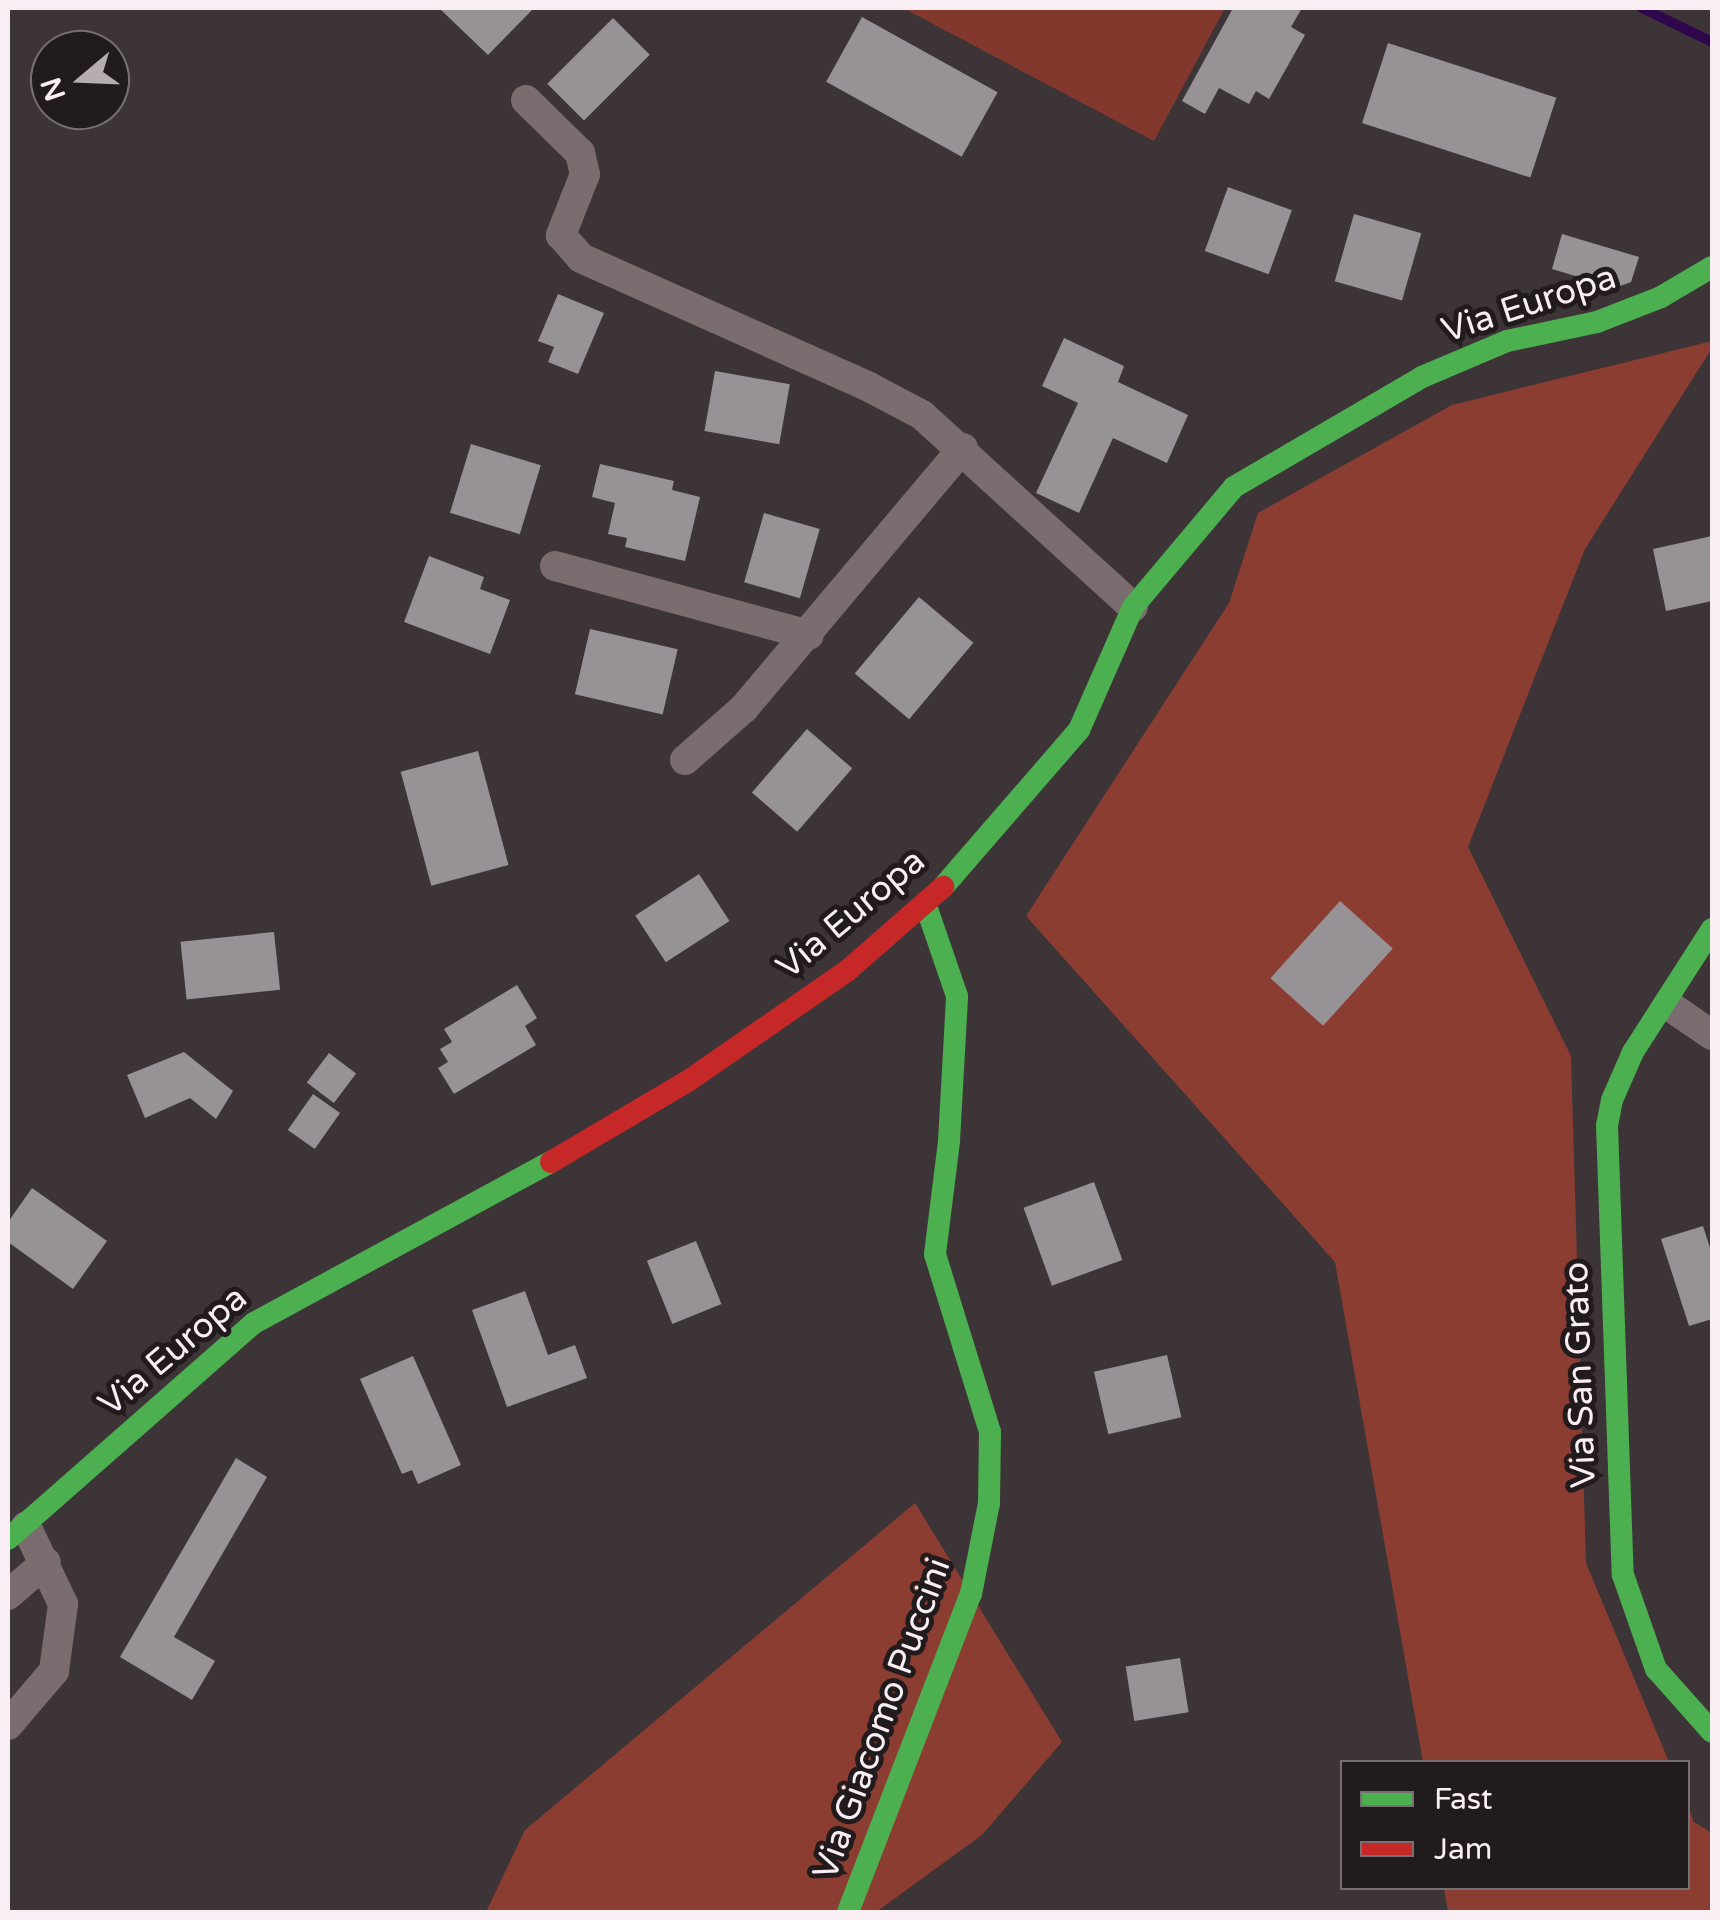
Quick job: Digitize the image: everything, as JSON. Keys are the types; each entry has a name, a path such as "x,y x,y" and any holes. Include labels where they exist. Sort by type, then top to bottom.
{"street":[{"path":"526,100 580,153 585,174 561,235 581,258 922,415 963,448 1134,607"},
{"name":"Via Europa","path":"17,1532 254,1322 538,1170 688,1080 847,971 926,906 1079,730 1134,607 1234,487 1422,377 1507,341 1597,322 1661,296 1712,267"},
{"path":"685,760 744,708 963,448"},
{"path":"554,566 809,635"},
{"name":"Via Giacomo Puccini","path":"848,1912 971,1594 990,1504 990,1432 935,1254 949,1140 957,996 926,906"},
{"name":"Via San Grato","path":"1712,929 1668,1005 1633,1052 1612,1100 1607,1125 1623,1575 1638,1628 1656,1669 1712,1732"},
{"path":"1668,1005 1712,1035"},
{"path":"8,1726 54,1670 63,1604 46,1562 17,1532"},
{"path":"8,1596 46,1562"}],"shaded area":[{"path":"903,8 1225,8 1154,141"},
{"path":"1712,341 1712,348 1585,549 1468,847 1571,1056 1586,1563 1668,1760 1423,1760 1335,1262 1026,916 1229,603 1258,513 1452,405"},
{"path":"915,1503 1062,1742 982,1835 876,1912 486,1912 525,1830"},
{"path":"1690,1811 1694,1822 1712,1833 1712,1912 1448,1912 1444,1890 1690,1890"}],"building":[{"path":"439,8 534,8 488,55"},
{"path":"1233,8 1302,8 1291,27 1305,35 1269,99 1256,91 1249,104 1219,88 1205,114 1182,101"},
{"path":"862,17 998,92 962,157 826,82"},
{"path":"613,18 650,55 584,121 547,84"},
{"path":"1388,43 1556,98 1530,178 1362,123"},
{"path":"1228,187 1292,210 1269,274 1205,251"},
{"path":"1354,214 1421,233 1402,301 1335,281"},
{"path":"1562,234 1639,257 1631,282 1615,288 1552,269"},
{"path":"558,294 604,313 578,374 548,362 554,347 538,341"},
{"path":"1064,338 1124,366 1118,382 1188,415 1167,463 1113,438 1079,513 1036,493 1078,403 1042,386"},
{"path":"715,371 790,384 779,444 704,431"},
{"path":"471,444 541,465 520,534 450,513"},
{"path":"600,464 674,481 672,490 700,497 685,561 625,547 627,538 608,534 615,503 592,497"},
{"path":"764,513 820,529 800,598 744,582"},
{"path":"1712,536 1712,601 1666,611 1653,549"},
{"path":"429,556 484,577 480,589 510,600 490,654 404,622"},
{"path":"919,597 973,643 909,719 855,674"},
{"path":"590,629 678,649 663,715 575,694"},
{"path":"807,729 852,768 797,832 752,792"},
{"path":"478,751 509,865 431,886 401,772"},
{"path":"699,874 729,921 666,962 635,915"},
{"path":"1340,901 1393,949 1323,1026 1270,978"},
{"path":"274,932 280,990 187,1000 181,942"},
{"path":"517,985 537,1018 525,1026 536,1045 454,1094 438,1068 448,1062 440,1049 452,1042 444,1029"},
{"path":"184,1052 233,1091 216,1119 190,1098 145,1118 127,1075"},
{"path":"329,1053 356,1073 334,1103 307,1083"},
{"path":"313,1094 340,1113 315,1149 288,1130"},
{"path":"1094,1182 1122,1260 1052,1286 1024,1208"},
{"path":"32,1188 107,1241 73,1289 8,1242 8,1222"},
{"path":"1703,1226 1712,1254 1712,1319 1689,1326 1661,1239"},
{"path":"696,1241 721,1304 672,1324 647,1261"},
{"path":"525,1291 548,1355 575,1345 587,1378 507,1407 472,1310"},
{"path":"1167,1355 1181,1417 1108,1434 1094,1372"},
{"path":"413,1356 461,1465 418,1484 412,1470 402,1474 360,1379"},
{"path":"236,1458 267,1477 174,1637 215,1661 192,1700 120,1657"},
{"path":"1180,1658 1189,1712 1134,1721 1126,1667"}],"waterway":[{"path":"1642,8 1712,42"}],"traffic: fast":[{"path":"943,887 1079,730 1133,607 1234,487 1422,377 1507,341 1597,322 1661,297 1712,267"},
{"path":"848,1912 971,1594 989,1503 990,1432 935,1254 949,1141 957,996 926,906"},
{"path":"1712,929 1633,1052 1612,1100 1607,1125 1623,1575 1656,1669 1712,1732"},
{"path":"8,1539 254,1323 551,1162"}],"traffic: jam":[{"path":"551,1162 688,1081 847,971 943,887"}]}
